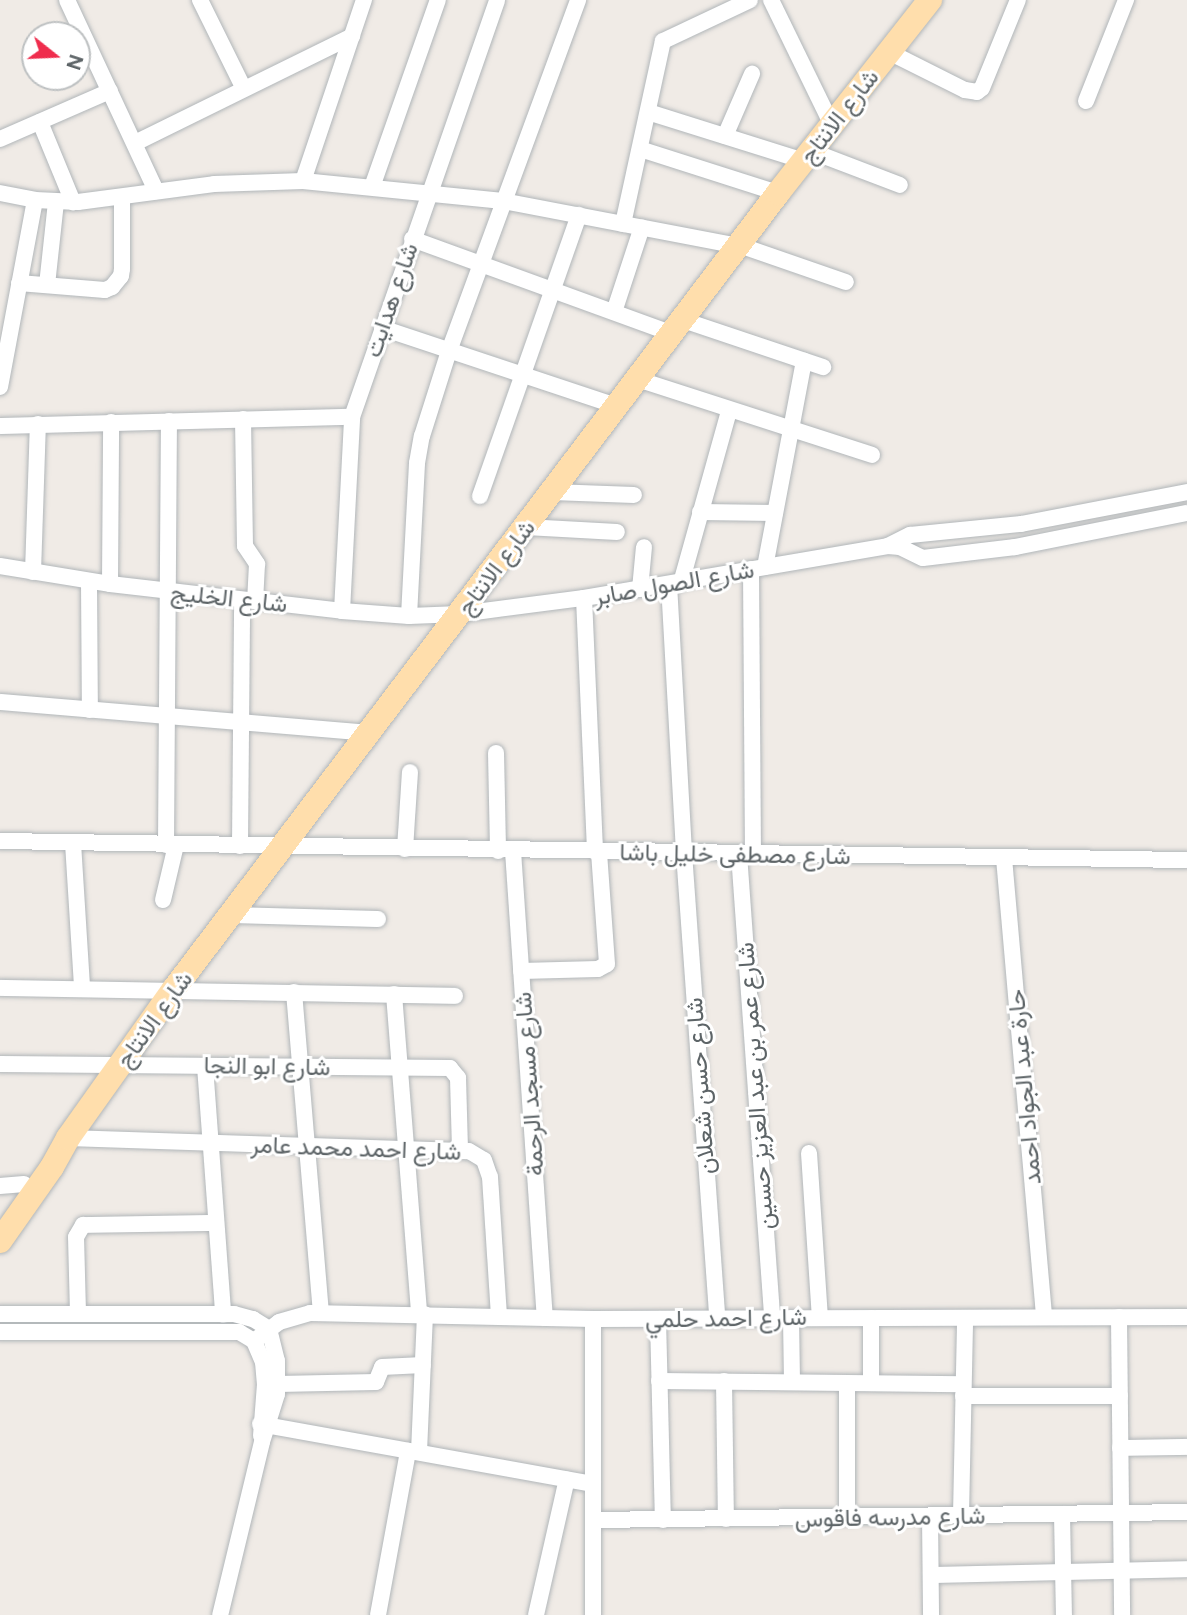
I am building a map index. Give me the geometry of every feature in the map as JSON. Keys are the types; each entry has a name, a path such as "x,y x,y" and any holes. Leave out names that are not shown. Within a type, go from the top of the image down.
{"main road":[{"name":"شارع الانتاج","path":"0,1241 68,1138 174,989 778,193 930,0"},
{"name":"شارع الانتاج","path":"0,1219 12,1185 68,1138"}],"street":[{"path":"67,0 156,191"},
{"path":"200,0 244,89"},
{"path":"303,181 364,0"},
{"path":"372,187 438,0"},
{"name":"شارع هدايت","path":"342,611 352,417 497,0"},
{"path":"409,616 419,450 449,351 578,0"},
{"path":"624,223 663,41 750,0"},
{"path":"771,0 832,125"},
{"path":"890,52 971,93 977,92 984,82 1018,0"},
{"path":"1086,102 1126,0"},
{"path":"135,143 352,36"},
{"path":"725,136 752,74"},
{"path":"0,139 110,92"},
{"path":"648,112 900,185"},
{"path":"40,122 73,202"},
{"path":"640,149 778,193"},
{"path":"0,193 35,200 73,202 224,184 303,181 372,187 503,201 624,223 738,246 846,282"},
{"path":"19,283 105,290 117,283 122,269 121,198"},
{"path":"0,387 7,307 19,283 35,200"},
{"path":"47,285 56,202"},
{"path":"480,496 579,215"},
{"path":"614,312 642,227"},
{"path":"412,239 614,312 822,367"},
{"path":"382,328 617,406"},
{"name":"شارع عمر بن عبد العزيز حسين","path":"772,1319 746,854 758,568 775,513 804,361"},
{"path":"637,379 729,411 872,455"},
{"name":"شارع حسن شعلان","path":"717,1319 684,853 675,583 700,512 729,411"},
{"path":"0,426 352,417"},
{"path":"240,846 241,722 249,601 257,564 245,546 243,419"},
{"path":"163,900 171,845 167,716 169,421"},
{"path":"110,584 111,422"},
{"path":"33,572 38,424"},
{"path":"552,492 634,495"},
{"name":"شارع الصول صابر","path":"888,546 910,535 1021,524 1187,492"},
{"path":"700,512 775,513"},
{"name":"شارع الصول صابر","path":"460,614 584,598 888,546 900,547 923,558 1015,547 1187,513"},
{"path":"526,527 617,532"},
{"path":"640,589 644,547"},
{"name":"شارع الخليج","path":"0,566 89,582 342,611 409,616 460,614"},
{"path":"89,582 90,710"},
{"path":"521,971 598,969 607,964 597,852 584,598"},
{"path":"0,702 368,733"},
{"name":"شارع مسجد الرحمة","path":"496,753 521,971 545,1318"},
{"path":"405,849 410,772"},
{"name":"شارع مصطفى خليل باشا","path":"0,841 1187,860"},
{"path":"73,843 82,988"},
{"name":"حارة عبد الجواد احمد","path":"1004,858 1044,1316"},
{"path":"231,915 377,919"},
{"path":"0,988 455,996"},
{"path":"294,992 321,1313"},
{"path":"378,1615 414,1452 423,1365 422,1314 394,994"},
{"name":"شارع ابو النجا","path":"0,1063 446,1068 455,1072 460,1150"},
{"path":"205,1066 223,1314"},
{"name":"شارع احمد محمد عامر","path":"68,1138 460,1150 477,1154 488,1168 499,1317"},
{"path":"809,1153 820,1317"},
{"path":"78,1313 76,1237 83,1225 216,1223"},
{"name":"شارع احمد حلمي","path":"254,1341 269,1329 299,1315 321,1313 593,1319 1187,1317"},
{"path":"0,1314 223,1314 244,1316 269,1329 277,1361 278,1384 265,1425 220,1615"},
{"path":"791,1318 792,1382"},
{"path":"871,1318 871,1383"},
{"path":"961,1515 964,1318"},
{"path":"1119,1318 1122,1615"},
{"path":"593,1319 593,1615"},
{"path":"658,1319 663,1520"},
{"path":"0,1332 239,1332 254,1341 264,1373 265,1425"},
{"path":"278,1384 376,1382 383,1367 423,1365"},
{"path":"659,1381 871,1383 963,1390 1120,1396"},
{"path":"724,1381 726,1519"},
{"path":"847,1383 848,1517"},
{"path":"265,1425 593,1484"},
{"path":"1120,1448 1187,1447"},
{"path":"536,1615 567,1479"},
{"name":"شارع مدرسه فاقوس","path":"594,1520 1187,1512"},
{"path":"1062,1514 1064,1615"},
{"path":"930,1516 932,1615"},
{"path":"931,1575 1187,1569"}]}
